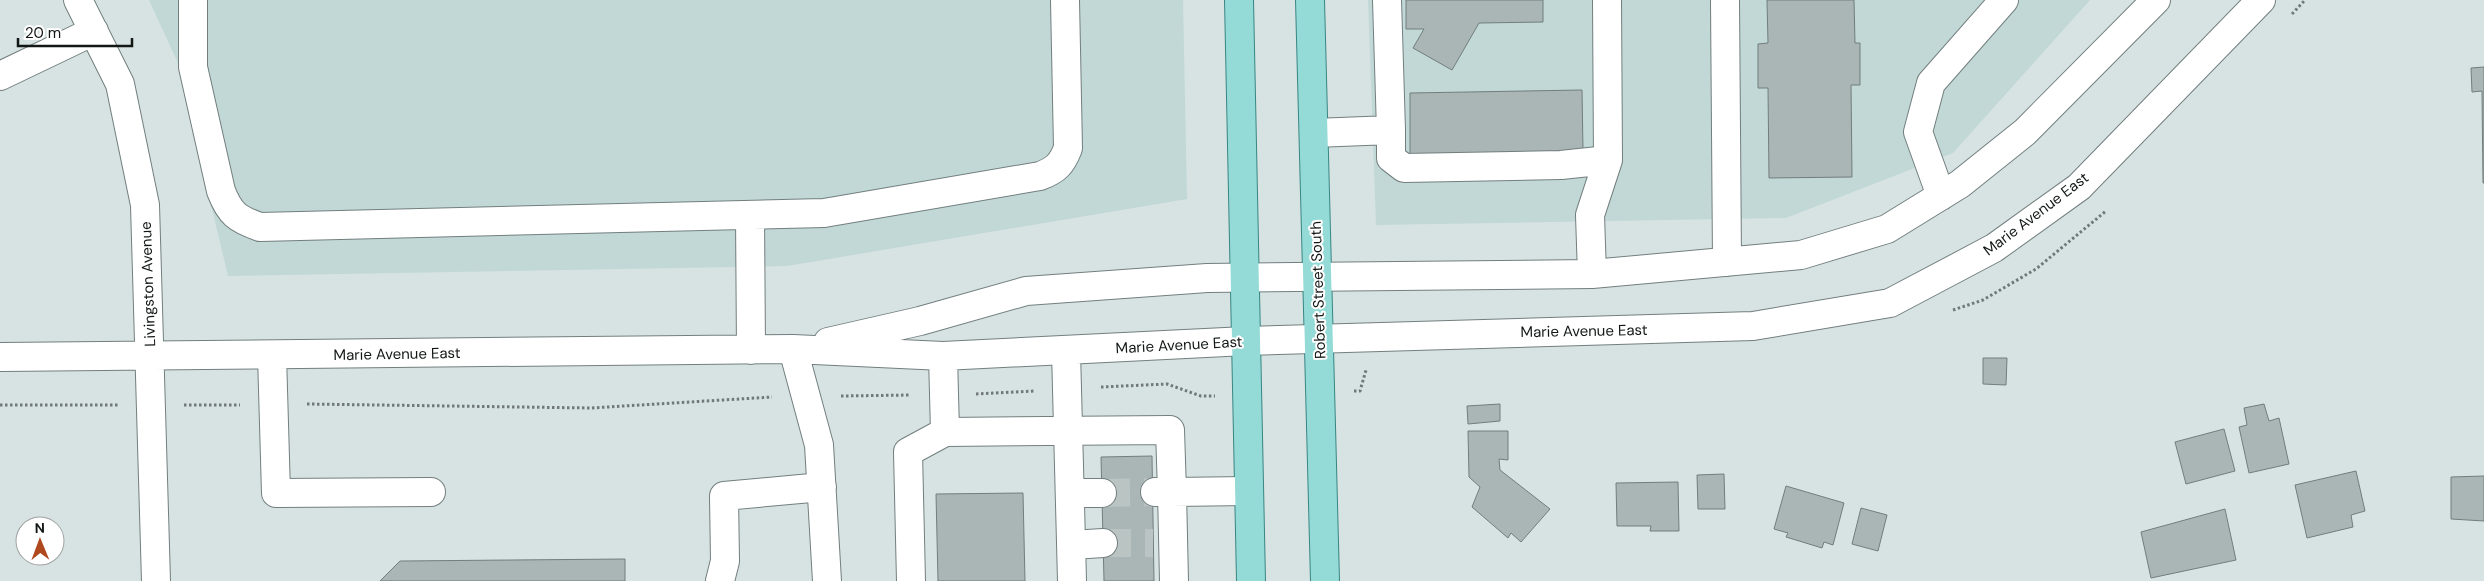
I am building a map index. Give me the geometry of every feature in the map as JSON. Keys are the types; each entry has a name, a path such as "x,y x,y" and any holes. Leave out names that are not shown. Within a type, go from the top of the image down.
{"main road":[{"path":"1239,0 1251,581"},
{"name":"Robert Street South","path":"1310,0 1325,581"}],"street":[{"name":"Livingston Avenue","path":"78,0 120,84 145,205 151,356 156,581"},
{"path":"193,0 193,67 221,191 227,206 241,220 260,226 824,213 1040,176 1054,170 1064,160 1068,148 1065,0"},
{"path":"1387,0 1391,158 1404,168 1561,165 1608,160"},
{"path":"1592,274 1590,215 1608,160 1607,0"},
{"path":"1725,0 1727,262"},
{"path":"1941,196 1918,132 1931,83 2004,0"},
{"name":"Marie Avenue East","path":"794,349 920,321 1026,290 1244,277 1592,274 1801,255 1886,229 1960,184 2025,132 2156,0"},
{"name":"Marie Avenue East","path":"0,357 794,349 944,356 1319,338 1753,326 1890,303 1994,248 2079,187 2261,0"},
{"path":"0,76 94,31"},
{"path":"1314,133 1391,130"},
{"path":"750,215 750,350"},
{"path":"794,349 819,445 827,581"},
{"path":"1066,351 1070,431 1072,581"},
{"path":"272,355 276,493 431,492"},
{"path":"944,356 945,432"},
{"path":"911,581 908,452 945,432 1170,430 1162,492 1163,543 1174,581"},
{"path":"720,581 725,561 724,496 822,487"},
{"path":"1162,492 1249,491"},
{"path":"1071,493 1102,492"},
{"path":"1072,545 1103,544"}],"path":[{"path":"195,405 591,408 745,397 944,395 1167,384 1200,396"},
{"path":"0,406 94,405"}],"shaded area":[{"path":"149,0 1183,0 1187,199 787,266 228,276 177,61"},
{"path":"1368,0 2090,0 1953,153 1786,218 1376,225"}],"building":[{"path":"1406,0 1543,0 1543,22 1479,23 1452,70 1413,48 1424,29 1406,29"},
{"path":"1767,0 1854,0 1855,43 1860,43 1860,85 1851,85 1852,177 1769,178 1768,88 1758,88 1758,44 1768,43"},
{"path":"2484,67 2483,183 2482,91 2472,92 2471,68"},
{"path":"1582,90 1583,151 1410,154 1410,93"},
{"path":"1983,358 2007,358 2006,385 1983,384"},
{"path":"1500,404 1500,421 1468,424 1467,406"},
{"path":"2264,404 2269,421 2279,418 2289,464 2249,473 2239,427 2247,425 2244,408"},
{"path":"2224,429 2235,471 2186,484 2175,442"},
{"path":"1468,431 1508,431 1508,460 1499,459 1500,470 1550,509 1521,542 1511,533 1508,538 1472,507 1480,487 1469,477"},
{"path":"1152,456 1154,581 1104,581 1101,457"},
{"path":"2356,471 2365,511 2351,515 2353,527 2307,538 2295,485"},
{"path":"1724,474 1725,509 1698,509 1697,475"},
{"path":"2484,476 2484,521 2451,519 2451,477"},
{"path":"1678,482 1679,531 1650,531 1651,526 1617,526 1616,483"},
{"path":"1786,486 1844,503 1833,545 1824,542 1822,548 1786,537 1788,533 1774,529"},
{"path":"1023,493 1025,581 938,581 936,494"},
{"path":"1861,508 1887,515 1878,551 1852,544"},
{"path":"2225,509 2236,560 2151,578 2141,532"},
{"path":"625,559 625,581 380,581 400,561"}],"tunnel":[{"path":"1102,493 1153,492"},
{"path":"1103,543 1153,543"}]}
